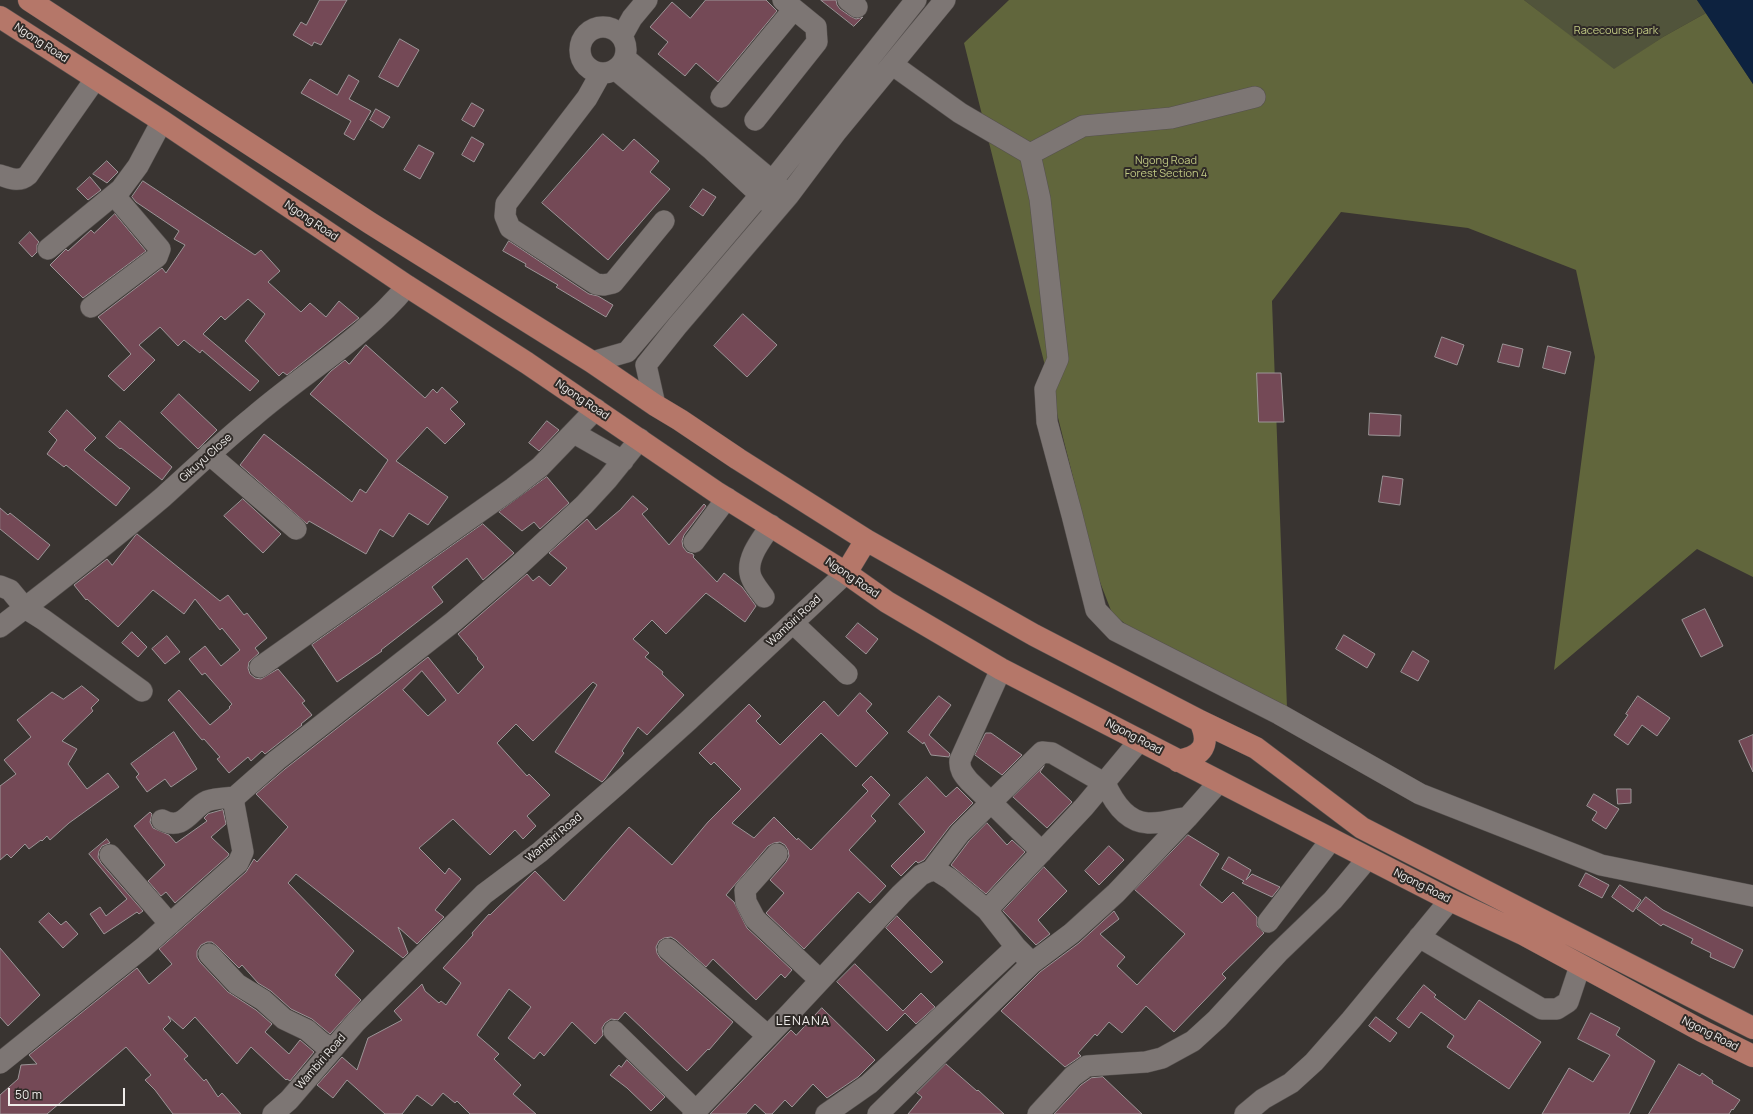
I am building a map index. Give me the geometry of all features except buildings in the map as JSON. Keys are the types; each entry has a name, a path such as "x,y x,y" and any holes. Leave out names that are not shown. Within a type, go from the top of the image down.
{"main road":[{"path":"29,0 370,223 592,362 655,406 680,420 738,460 866,540 1034,635 1200,721 1256,748 1362,828 1753,1028"},
{"name":"Ngong Road","path":"0,16 162,121 407,286 476,330 727,498 846,573 887,602 1001,669 1046,690 1178,761 1331,840 1450,900 1523,934 1702,1031 1753,1056"},
{"path":"846,573 866,540"},
{"path":"1178,761 1190,758 1202,749 1206,742 1206,732 1200,721"}],"street":[{"path":"622,36 632,18 647,0"},
{"path":"592,362 627,352 766,187 916,0"},
{"path":"655,406 646,365 678,325 783,202 837,131 893,65 945,0"},
{"path":"722,98 788,4 816,27 817,42 755,120"},
{"path":"664,221 613,283 604,285 596,284 510,228 505,216 506,204 587,98 614,67 627,51 626,43 617,31 602,27 595,28 588,32 581,45 582,60 587,66 593,71 614,67 783,202"},
{"path":"893,65 960,113 1030,154 1040,199 1058,359 1045,389 1047,422 1096,610 1116,631 1279,714 1420,794 1601,865 1753,896"},
{"path":"0,175 16,180 24,179 28,175 96,78"},
{"path":"1030,154 1083,126 1171,118 1255,97"},
{"path":"48,249 114,196 130,178 162,121"},
{"path":"91,307 157,258 160,249 114,196"},
{"name":"Gikuyu Close","path":"0,627 162,497 254,415 344,346 391,306 407,286"},
{"path":"260,667 513,488 540,467 596,410"},
{"path":"574,433 623,461"},
{"path":"162,820 169,824 178,823 186,819 208,801 235,797 277,760 453,622 511,572 584,505 623,461 640,439"},
{"path":"210,454 296,529"},
{"path":"694,542 727,498"},
{"path":"764,597 750,572 752,557 771,525"},
{"name":"Wambiri Road","path":"273,1114 289,1100 356,1022 484,894 540,852 618,784 689,720 846,573"},
{"path":"0,586 10,590 25,608 50,624 142,691"},
{"path":"793,623 847,674"},
{"path":"1001,669 960,760 960,765 962,772 969,781 1042,852"},
{"path":"987,910 1105,783 1140,740"},
{"path":"931,871 960,833 1042,752 1052,753 1105,783 1115,803 1135,820 1149,823 1188,817"},
{"path":"878,1114 1032,963 1076,929 1116,893 1219,782"},
{"path":"0,1063 144,947 238,863 243,852 234,804 235,797"},
{"path":"1268,922 1331,840"},
{"path":"777,854 745,890 746,902 755,919 820,980"},
{"path":"110,855 170,924"},
{"path":"1038,1114 1073,1076 1088,1066 1146,1062 1162,1058 1193,1041 1217,1019 1278,953 1333,900 1368,858"},
{"path":"614,1031 694,1112 768,1036 900,894 921,875 934,869 950,879 987,910 1016,947 1032,963"},
{"path":"1245,1114 1263,1099 1291,1083 1314,1062 1351,1020 1450,900"},
{"path":"1420,937 1542,1009 1557,1009 1568,1002 1580,966"},
{"path":"826,1114 869,1084 1016,947"},
{"path":"668,949 768,1036"},
{"path":"209,954 237,984 263,1000 284,1019 307,1030 322,1043 333,1048"},
{"path":"902,1091 905,1050"}],"green space":[{"name":"Ngong Road Forest Section 4","path":"1009,0 1524,0 1614,69 1663,37 1706,13 1753,84 1753,577 1697,549 1554,670 1595,357 1576,270 1468,228 1341,212 1272,301 1287,708 1147,642 1112,613 1098,577 964,43"},
{"name":"Racecourse park","path":"1524,0 1697,0 1706,13 1663,37 1614,70"}],"water":[{"path":"1697,0 1753,0 1753,84"}],"district":[{"name":"LENANA","path":"803,1021"}]}
